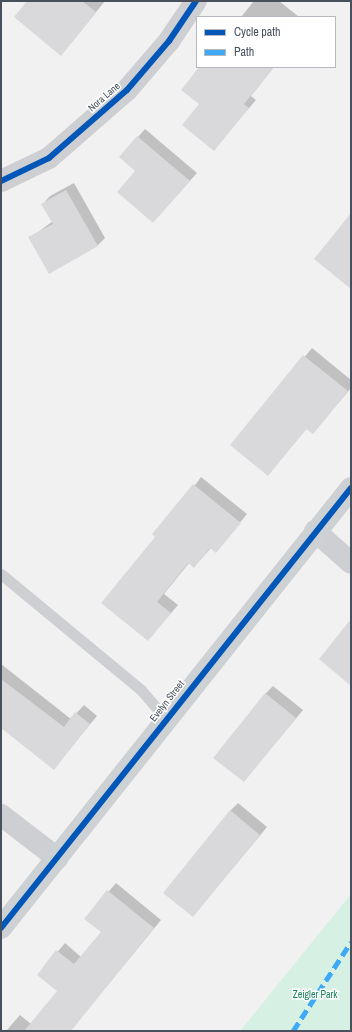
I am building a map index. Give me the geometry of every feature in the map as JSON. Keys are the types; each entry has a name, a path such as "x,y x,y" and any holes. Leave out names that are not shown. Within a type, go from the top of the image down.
{"street":[{"name":"Nora Lane","path":"1,181 49,158 127,90 169,41 196,1"},
{"name":"Evelyn Street","path":"1,928 315,531 351,488"},
{"path":"315,531 351,563"},
{"path":"1,815 57,858"}],"lane":[{"path":"1,574 141,690 166,719"}],"green space":[{"name":"Zeigler Park","path":"351,894 351,1031 240,1031"}],"building":[{"path":"27,1 82,1 96,12 61,56 14,17"},
{"path":"198,68 273,68 244,104 249,108 214,151 182,125 199,104 181,90"},
{"path":"137,136 190,181 153,223 117,192 135,171 119,157"},
{"path":"66,190 98,246 49,274 28,237 53,224 41,204"},
{"path":"351,213 351,289 314,259"},
{"path":"303,355 348,391 313,434 306,429 268,476 230,445"},
{"path":"193,484 241,523 216,553 210,548 194,568 188,563 157,602 171,613 148,641 101,603 155,537 152,534"},
{"path":"351,619 351,686 319,659"},
{"path":"1,679 64,727 75,712 90,724 54,770 1,728"},
{"path":"265,693 296,718 244,782 213,758"},
{"path":"230,810 260,835 193,917 163,893"},
{"path":"107,890 154,928 71,1031 24,1031 57,991 37,975 56,950 74,964 101,932 84,919"}],"marked path":[{"path":"293,1031 351,942"}],"cycle path":[{"path":"1,181 49,158 127,90 169,41 196,1"},
{"path":"1,928 351,488"}]}
